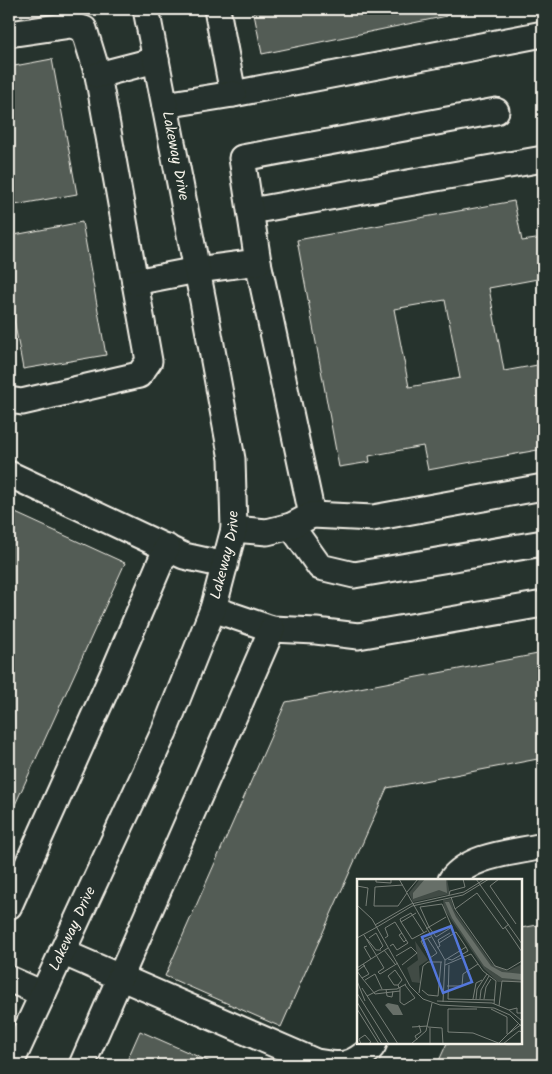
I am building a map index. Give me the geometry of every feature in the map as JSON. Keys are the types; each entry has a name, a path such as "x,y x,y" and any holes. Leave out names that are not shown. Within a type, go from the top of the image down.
{"street":[{"name":"Lakeway Drive","path":"10,1065 164,732 213,609 234,528 232,458 146,9"},
{"path":"217,9 233,94"},
{"path":"9,34 71,25 84,29 98,75 149,361 140,375 22,402 9,400"},
{"path":"165,105 233,94 543,34"},
{"path":"98,75 156,60"},
{"path":"496,111 242,158 302,521 320,567 354,575 543,543"},
{"path":"251,211 543,159"},
{"path":"135,282 197,270 258,262"},
{"path":"9,474 184,556 225,565"},
{"path":"234,528 267,532 302,521 373,518 543,487"},
{"path":"9,906 112,676 167,547"},
{"path":"213,609 272,629 316,631 358,636 543,604"},
{"path":"82,1065 272,629"},
{"path":"451,879 479,860 543,846"},
{"path":"62,952 316,1062 335,1065 352,1063 372,1048 374,1044"},
{"path":"9,979 43,994"}],"building":[{"path":"253,9 447,9 447,16 262,54"},
{"path":"52,59 77,194 9,206 9,67"},
{"path":"514,201 522,241 543,238 543,278 489,288 504,371 543,364 543,449 428,470 423,446 369,456 370,462 339,467 297,240","holes":["445,300 460,378 409,387 394,309"]},
{"path":"82,222 106,355 23,369 9,292 9,236"},
{"path":"9,510 125,563 9,818"},
{"path":"543,653 543,758 387,788 281,1027 165,976 286,702"},
{"path":"543,924 543,1065 437,1065 447,1044 522,1044 522,928"},
{"path":"140,1031 217,1065 125,1065"}]}
